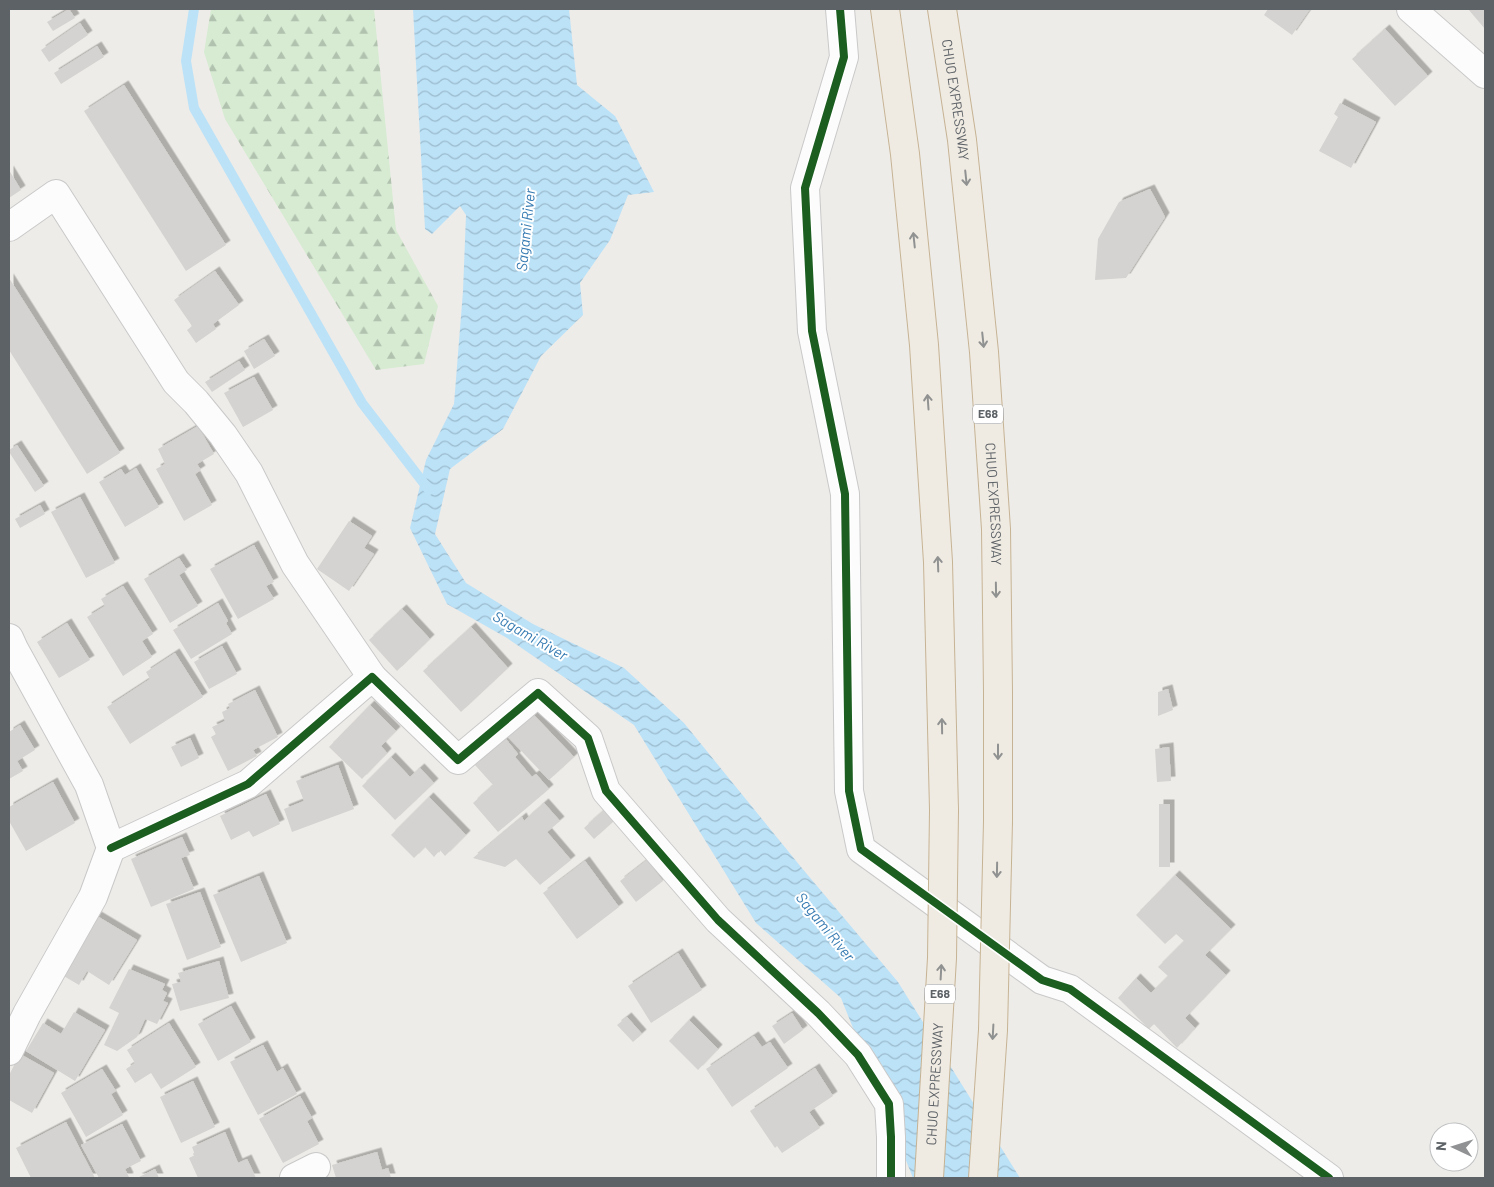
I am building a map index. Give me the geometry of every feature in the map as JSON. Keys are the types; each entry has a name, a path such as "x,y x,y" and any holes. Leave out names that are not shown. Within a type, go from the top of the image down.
{"highway":[{"name":"CHUO EXPRESSWAY","path":"885,9 905,154 924,345 938,562 944,810 942,958 929,1178"},
{"name":"CHUO EXPRESSWAY","path":"942,9 962,140 984,352 996,529 998,821 993,1030 983,1178"}],"street":[{"path":"840,9 844,57 805,188 812,331 845,494 849,792 861,849 1042,980 1070,989 1329,1178"},
{"path":"1411,9 1485,74"},
{"path":"9,227 56,194 176,382 196,402 223,435 249,473 295,564 372,677 458,760 538,693 588,738 606,791 718,920 818,1013 858,1055 889,1104 890,1178"},
{"path":"9,638 18,658 89,784 111,848 93,897 27,1014 9,1051"},
{"path":"111,848 248,784 372,677"}],"green space":[{"path":"211,9 374,9 396,230 438,306 424,364 376,370 225,119 204,52"}],"water":[{"name":"Sagami River","path":"413,9 569,9 577,85 615,116 654,192 628,195 610,240 580,283 583,315 541,356 503,429 450,469 435,534 466,583 533,624 624,668 684,723 801,867 898,982 1020,1178 913,1178 841,998 756,923 634,725 507,638 447,604 410,528 426,460 454,404 463,291 466,215 460,206 432,234 425,229"}],"building":[{"path":"69,9 75,18 53,31 47,22"},
{"path":"1268,9 1310,9 1292,35 1264,15"},
{"path":"1468,9 1485,9 1485,29"},
{"path":"80,23 88,35 49,62 41,50"},
{"path":"1385,29 1428,76 1395,106 1352,59"},
{"path":"97,46 104,57 61,84 54,73"},
{"path":"124,85 226,245 186,271 84,111"},
{"path":"1340,103 1376,122 1351,168 1319,151 1338,117 1334,114"},
{"path":"9,170 21,190 9,198"},
{"path":"1150,189 1165,217 1126,278 1095,280 1098,239 1119,202"},
{"path":"215,271 239,305 213,324 216,329 196,343 187,330 192,326 174,300"},
{"path":"9,278 120,453 87,474 9,350"},
{"path":"264,339 275,356 254,369 244,351"},
{"path":"239,361 245,370 212,392 205,382"},
{"path":"254,377 273,410 243,427 224,393"},
{"path":"198,426 214,454 197,464 201,470 195,474 212,505 184,521 156,469 165,464 158,449"},
{"path":"17,445 44,486 35,492 9,452 9,450"},
{"path":"136,468 159,507 125,527 99,482 121,469 125,475"},
{"path":"80,497 115,563 86,578 51,512"},
{"path":"40,505 45,514 20,528 15,519"},
{"path":"349,521 372,536 364,548 374,554 349,591 317,569"},
{"path":"254,545 274,582 266,586 274,599 238,619 210,569"},
{"path":"179,558 187,570 179,575 198,606 170,623 144,579"},
{"path":"123,586 153,634 142,641 152,657 123,676 87,617 105,606 101,599"},
{"path":"218,603 228,621 226,623 232,634 191,659 173,630"},
{"path":"402,609 430,639 397,671 369,640"},
{"path":"67,623 90,660 59,678 37,642"},
{"path":"471,627 508,668 461,712 423,671"},
{"path":"222,646 237,674 209,689 194,662"},
{"path":"175,653 203,697 130,744 107,707 150,679 146,672"},
{"path":"1168,689 1173,710 1158,716 1158,692"},
{"path":"255,690 278,737 253,750 257,756 228,771 211,737 216,734 212,727 225,721 222,712 230,708 228,704"},
{"path":"370,705 396,731 381,746 387,753 362,779 329,747"},
{"path":"531,712 574,757 549,780 506,735"},
{"path":"20,725 35,750 17,761 23,771 9,779 9,732"},
{"path":"190,738 199,758 181,767 171,747"},
{"path":"506,739 518,754 515,757 532,777 536,774 549,789 498,832 473,803 493,785 475,765"},
{"path":"1169,747 1171,781 1157,782 1155,749"},
{"path":"391,757 410,777 420,768 434,783 395,820 362,786"},
{"path":"338,765 354,809 292,832 284,809 304,801 296,781"},
{"path":"53,782 75,823 26,851 9,821 9,807"},
{"path":"266,794 280,824 253,837 249,831 231,840 220,816"},
{"path":"429,797 466,835 445,856 440,850 434,857 425,847 414,858 391,835"},
{"path":"544,803 560,821 547,832 571,860 540,885 516,859 505,867 473,858 522,817 524,821"},
{"path":"1159,804 1170,804 1170,867 1159,867"},
{"path":"605,809 615,820 594,839 584,828"},
{"path":"182,837 190,855 181,858 194,889 151,907 131,859"},
{"path":"647,860 663,881 636,902 620,881"},
{"path":"585,861 619,907 577,939 543,893"},
{"path":"1175,875 1231,929 1205,955 1226,975 1185,1018 1195,1028 1177,1048 1154,1024 1149,1029 1118,998 1136,978 1151,993 1168,976 1158,967 1184,941 1176,934 1165,944 1136,915"},
{"path":"259,876 287,943 241,962 213,895"},
{"path":"200,892 221,947 187,960 166,904"},
{"path":"97,916 137,940 109,985 87,971 79,985 62,975"},
{"path":"678,953 702,990 651,1023 628,986"},
{"path":"219,961 229,998 180,1011 172,984 181,982 178,973"},
{"path":"129,969 165,984 162,990 167,993 163,1001 168,1003 157,1024 145,1019 137,1037 117,1051 104,1045 119,1013 109,1008"},
{"path":"231,1006 251,1042 218,1061 198,1024"},
{"path":"74,1012 105,1030 75,1081 26,1051 43,1023 61,1034"},
{"path":"792,1013 803,1030 784,1044 772,1026"},
{"path":"627,1017 642,1034 633,1042 617,1025"},
{"path":"689,1020 718,1049 698,1070 669,1041"},
{"path":"169,1023 196,1067 161,1089 151,1073 135,1083 126,1069 135,1063 127,1050"},
{"path":"754,1036 762,1047 770,1042 788,1068 732,1107 706,1069"},
{"path":"263,1045 277,1072 283,1068 297,1094 258,1115 230,1062"},
{"path":"20,1054 54,1073 32,1113 9,1100 9,1075"},
{"path":"815,1068 833,1096 809,1112 820,1128 782,1153 777,1146 775,1148 750,1111"},
{"path":"102,1069 116,1091 111,1094 123,1115 86,1137 61,1093"},
{"path":"193,1081 215,1127 181,1143 160,1097"},
{"path":"300,1096 312,1118 307,1121 319,1144 283,1163 259,1119"},
{"path":"66,1122 95,1178 31,1178 16,1148"},
{"path":"122,1124 141,1161 125,1169 128,1178 99,1178 81,1145"},
{"path":"225,1132 238,1163 247,1159 256,1178 198,1178 189,1158 195,1155 192,1147"},
{"path":"377,1152 382,1170 388,1168 391,1178 336,1178 332,1165"},
{"path":"155,1169 159,1178 137,1178"}],"waterway":[{"path":"194,9 186,61 194,108 362,403 429,490"}],"cycle path":[{"path":"840,9 844,57 805,188 812,331 845,494 849,791 861,849 1042,980 1070,989 1329,1178"},
{"path":"111,848 248,784 372,677 458,760 538,693 588,738 606,791 718,920 818,1013 858,1055 889,1104 891,1178"}]}
